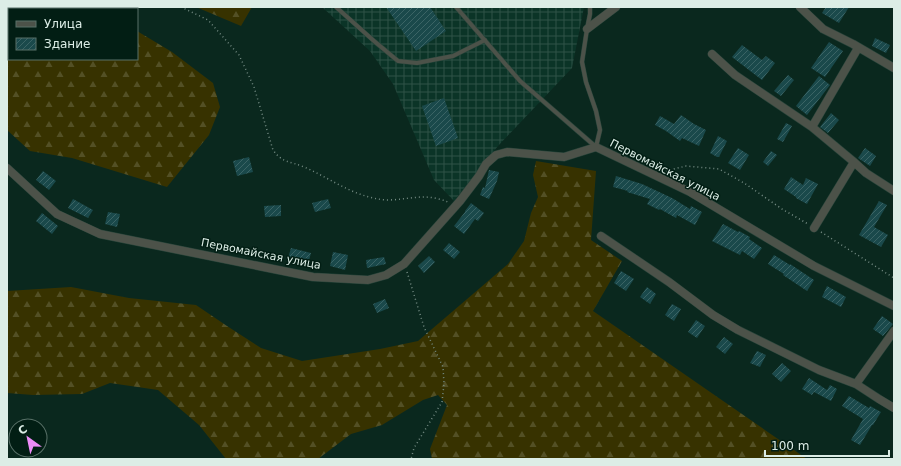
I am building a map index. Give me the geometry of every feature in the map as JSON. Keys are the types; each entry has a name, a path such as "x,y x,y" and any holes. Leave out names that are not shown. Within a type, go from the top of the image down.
{"street":[{"path":"586,29 616,7"},
{"path":"800,7 823,29 894,68"},
{"path":"812,127 858,48"},
{"path":"712,54 735,74 812,127 866,173 894,191"},
{"name":"Первомайская улица","path":"7,168 57,214 100,234 313,277 368,280 386,275 404,264 456,205 479,176 486,164 496,155 507,152 564,157 596,146 690,192 814,266 894,306"},
{"path":"814,228 854,162"},
{"path":"601,236 714,315 738,330 819,370 856,384 894,408"},
{"path":"856,384 894,331"}],"lane":[{"path":"336,7 398,61 417,64 453,56 485,40"},
{"path":"456,7 520,80 596,146 600,130 596,111 586,82 582,62 590,7"}],"path":[{"path":"182,7 208,20 239,55 254,88 273,150 278,157 304,167 346,189 369,197 387,200 425,196 442,199 456,205"},
{"path":"654,175 686,166 719,169 744,183 782,209 894,278"},
{"path":"404,264 424,327 443,367 444,384 442,402 414,448 411,459"}],"shaded area":[{"path":"322,7 584,7 572,68 498,146 454,201 434,180 393,84 370,51"}],"green space":[{"path":"7,7 126,7 8,8 8,60 138,60 138,32 172,52 213,83 220,107 209,135 167,187 72,158 30,151 7,130"},
{"path":"196,7 252,7 241,26"},
{"path":"536,161 596,171 591,240 622,261 593,311 807,459 432,459 430,449 447,405 438,395 423,400 382,425 351,434 318,459 226,459 199,425 158,390 110,383 82,394 33,395 7,393 7,291 71,287 129,298 196,305 261,348 302,361 380,349 418,341 508,264 524,241 531,213 538,197 533,175"}],"building":[{"path":"386,7 430,7 446,31 416,51"},
{"path":"826,7 849,7 839,23 822,13"},
{"path":"875,38 890,45 886,53 872,46"},
{"path":"829,42 843,51 825,77 811,68"},
{"path":"742,45 762,60 766,56 775,63 762,80 732,57"},
{"path":"788,75 794,80 781,96 774,91"},
{"path":"819,76 830,85 807,115 796,106"},
{"path":"444,98 458,138 436,146 422,106"},
{"path":"831,113 839,120 828,133 820,127"},
{"path":"681,115 706,130 699,146 682,138 680,141 655,125 660,116 674,124"},
{"path":"786,123 792,126 783,142 777,139"},
{"path":"718,136 727,141 719,157 717,157 710,153"},
{"path":"738,148 749,155 740,170 728,163"},
{"path":"865,148 876,156 870,166 858,158"},
{"path":"771,151 777,155 768,166 763,162"},
{"path":"249,157 253,172 237,176 233,161"},
{"path":"489,170 499,172 497,181 489,199 480,195 483,187 485,188"},
{"path":"43,171 56,181 49,190 36,180"},
{"path":"616,176 642,184 672,198 690,209 691,206 702,212 695,225 677,215 676,218 647,204 650,199 613,187"},
{"path":"791,177 803,185 806,178 818,184 807,204 784,189"},
{"path":"73,199 93,210 88,218 68,208"},
{"path":"328,199 331,208 315,212 312,203"},
{"path":"879,201 887,205 874,227 888,235 881,247 859,235"},
{"path":"471,203 484,213 478,221 475,219 464,234 454,226"},
{"path":"281,205 281,216 265,217 264,206"},
{"path":"108,212 120,214 117,227 105,224"},
{"path":"42,213 58,226 52,234 36,221"},
{"path":"723,224 750,237 749,239 762,248 754,259 742,251 740,255 712,241"},
{"path":"449,243 460,252 454,259 443,250"},
{"path":"291,248 311,253 308,264 288,258"},
{"path":"333,252 348,255 345,270 330,266"},
{"path":"774,255 814,280 807,291 768,264"},
{"path":"429,256 435,262 424,273 418,266"},
{"path":"384,257 386,264 367,268 366,260"},
{"path":"621,271 634,279 626,291 614,283"},
{"path":"827,286 846,297 841,307 822,297"},
{"path":"647,287 656,294 650,304 640,297"},
{"path":"385,299 389,308 377,313 373,304"},
{"path":"672,304 681,309 674,321 665,315"},
{"path":"882,316 893,324 883,336 873,329"},
{"path":"696,320 705,326 697,338 688,332"},
{"path":"724,337 733,344 725,354 716,347"},
{"path":"757,351 766,355 760,367 750,363"},
{"path":"782,363 791,371 781,382 772,374"},
{"path":"809,378 827,390 830,385 837,389 831,401 814,392 812,395 802,389"},
{"path":"849,396 869,408 870,406 881,412 860,445 851,440 863,419 842,406"}]}
